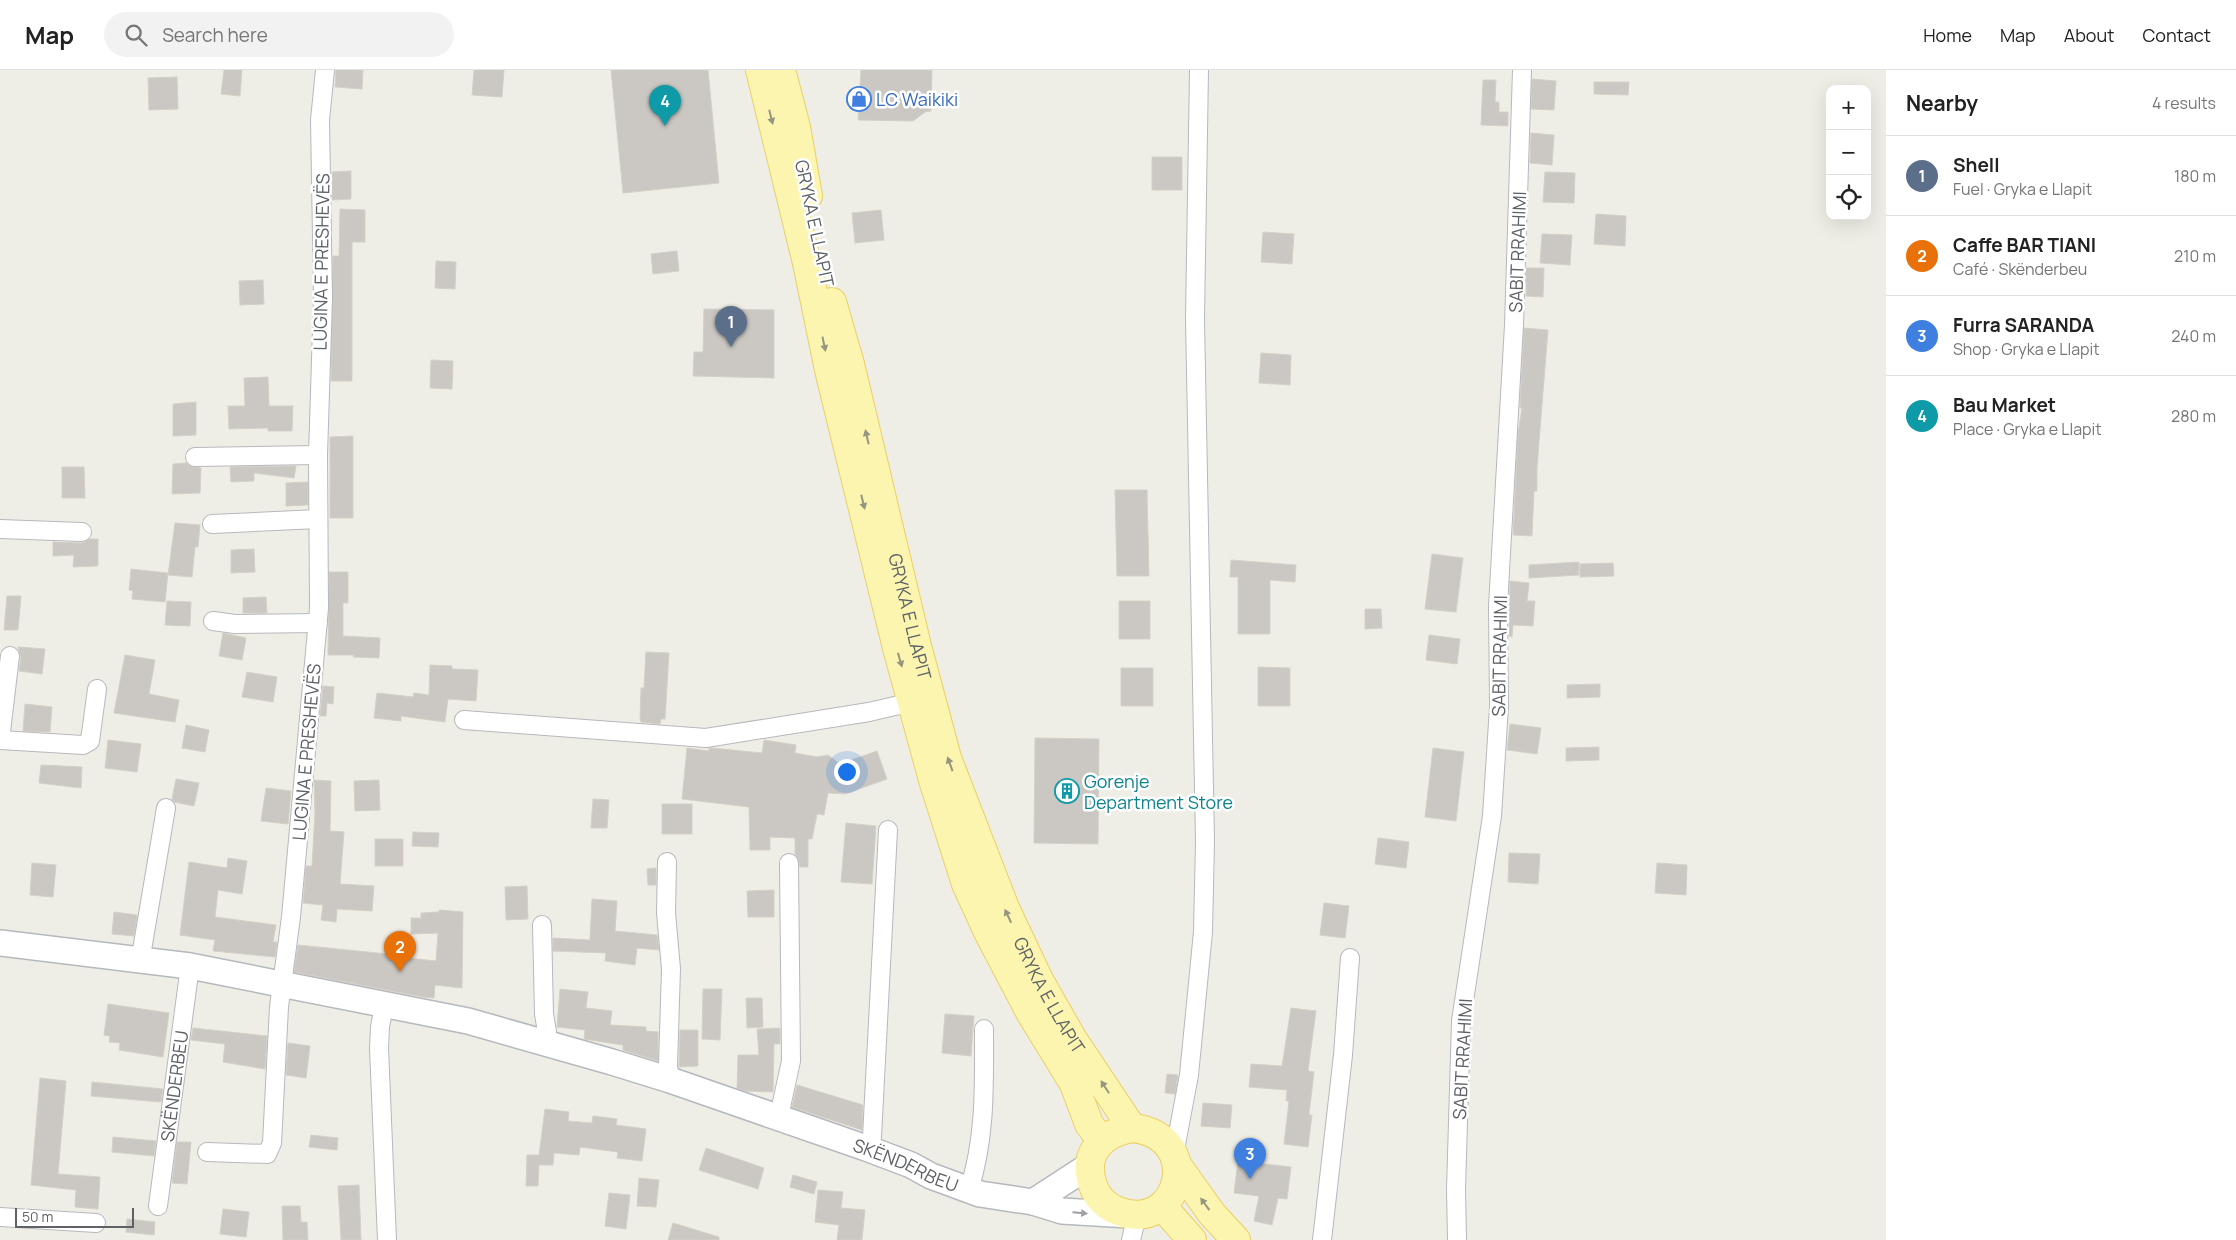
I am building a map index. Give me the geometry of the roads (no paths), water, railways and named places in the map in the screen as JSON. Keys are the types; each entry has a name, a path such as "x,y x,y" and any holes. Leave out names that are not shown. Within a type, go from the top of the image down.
{"main road":[{"name":"GRYKA E LLAPIT","path":"760,70 807,263 829,370 897,648 932,780 966,884 989,934 1031,1014 1074,1084 1089,1124 1101,1140"},
{"name":"GRYKA E LLAPIT","path":"781,70 796,127 815,236 850,364 917,646 947,758 1005,908 1039,980 1072,1038 1132,1128"},
{"name":"SKËNDERBEU","path":"0,943 190,966 384,1006 468,1021 670,1080 736,1105 781,1118 866,1148 968,1190 1006,1199 1033,1202 1062,1211 1144,1220"},
{"path":"1192,1240 1112,1209 1102,1201 1095,1190 1091,1178 1090,1165 1101,1140 1120,1130 1132,1128 1142,1129 1157,1135 1169,1144 1176,1160 1212,1214 1236,1240"},
{"path":"1144,1220 1171,1196 1176,1186 1176,1160"},
{"path":"1033,1202 1090,1165"}],"street":[{"name":"LUGINA E PRESHEVËS","path":"207,1152 267,1154 272,1143 282,984 291,916 318,623 318,455 322,297 320,120 325,70"},
{"path":"1176,1160 1189,1075 1198,989 1203,932 1205,841 1195,319 1199,70"},
{"name":"SABIT RRAHIMI","path":"1457,1240 1456,1189 1460,1021 1492,816 1499,707 1498,606 1514,325 1522,70"},
{"path":"195,457 318,455"},
{"path":"212,524 318,520"},
{"path":"0,530 82,532"},
{"path":"213,621 234,624 318,623"},
{"path":"10,656 0,740 83,745 90,740 96,689"},
{"name":"GRYKA E LLAPIT","path":"464,720 706,738 860,714 912,702"},
{"path":"136,959 142,950 166,808"},
{"path":"866,1148 872,1137 888,830"},
{"path":"667,862 666,913 671,970 668,1066 670,1080"},
{"path":"781,1118 781,1107 791,1051 789,863"},
{"path":"542,924 544,1014 547,1032 544,1042"},
{"path":"1322,1240 1343,1055 1350,958"},
{"name":"SKËNDERBEU","path":"158,1206 190,966"},
{"path":"384,1006 379,1048 387,1240"},
{"path":"968,1190 978,1160 984,1107 984,1029"},
{"path":"0,1217 96,1222"}],"place":[{"name":"LC Waikiki","path":"859,99"},
{"name":"Bau Market","path":"665,126"},
{"name":"Shell","path":"731,347"},
{"name":"Gorenje Department Store","path":"1067,791"},
{"name":"Caffe BAR TIANI","path":"400,972"},
{"name":"Furra SARANDA","path":"1250,1179"}]}
